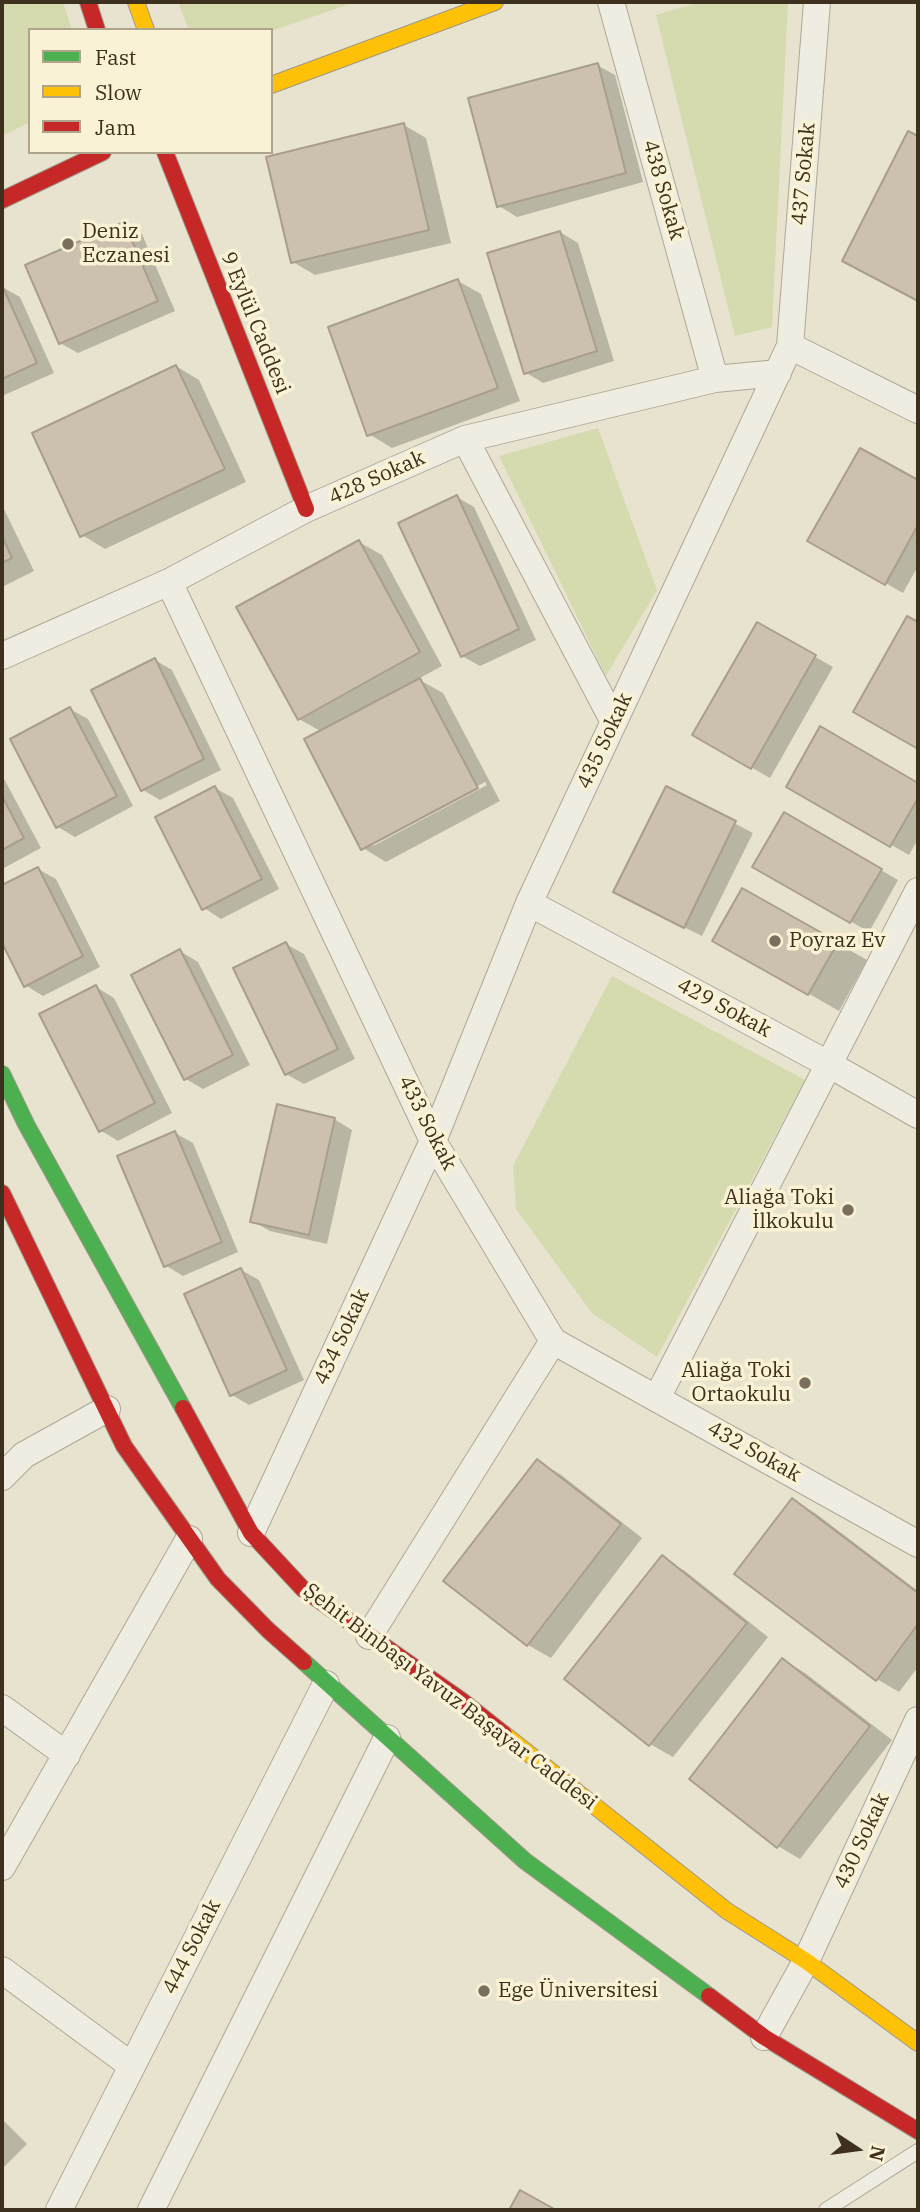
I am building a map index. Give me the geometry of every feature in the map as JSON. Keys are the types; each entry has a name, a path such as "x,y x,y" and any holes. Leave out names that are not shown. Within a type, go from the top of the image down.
{"street":[{"path":"88,2 96,28"},
{"path":"136,2 145,28"},
{"path":"273,84 495,2"},
{"name":"438 Sokak","path":"611,2 715,379"},
{"name":"437 Sokak","path":"790,346 817,2"},
{"path":"2,200 99,154"},
{"name":"9 Eylül Caddesi","path":"166,154 306,509"},
{"path":"790,346 918,410"},
{"name":"435 Sokak","path":"433,1141 529,903 790,346"},
{"name":"428 Sokak","path":"2,656 169,582 306,509 466,439 715,379 778,373"},
{"path":"466,439 614,722"},
{"name":"433 Sokak","path":"169,582 433,1141 553,1341"},
{"path":"657,1398 918,891"},
{"name":"429 Sokak","path":"529,903 918,1115"},
{"name":"Şehit Binbaşı Yavuz Başayar Caddesi","path":"2,1074 26,1124 251,1533 303,1589 461,1700 727,1911 806,1961 918,2043"},
{"name":"434 Sokak","path":"251,1533 433,1141"},
{"path":"2,1193 124,1446 218,1579 326,1684 525,1861 764,2038 918,2132"},
{"path":"369,1636 553,1341"},
{"name":"432 Sokak","path":"553,1341 918,1544"},
{"path":"2,1477 24,1455 107,1409"},
{"path":"2,1867 188,1539"},
{"name":"444 Sokak","path":"59,2210 326,1684"},
{"path":"2,1708 67,1755"},
{"name":"430 Sokak","path":"806,1961 917,1725"},
{"path":"151,2210 387,1738"},
{"path":"764,2038 806,1961"},
{"path":"2,1970 132,2066"}],"lane":[{"path":"826,2210 918,2151"}],"green space":[{"path":"2,2 63,2 71,28 28,28 28,123 2,136"},
{"path":"178,2 356,2 273,30 273,28 188,28"},
{"path":"700,2 788,2 772,327 735,336 656,15"},
{"path":"598,428 657,590 606,676 499,456"},
{"path":"612,976 805,1080 657,1357 592,1313 516,1209 513,1166"}],"building":[{"path":"598,63 626,173 497,207 468,98"},
{"path":"404,123 429,230 291,263 266,157"},
{"path":"908,131 918,136 918,301 842,261"},
{"path":"124,222 158,301 59,344 25,265"},
{"path":"560,231 597,351 524,374 487,253"},
{"path":"458,279 498,388 367,436 328,327"},
{"path":"2,285 37,363 2,379"},
{"path":"176,365 225,469 80,537 32,433"},
{"path":"860,448 918,480 918,525 885,585 807,541"},
{"path":"457,495 519,629 461,657 398,523"},
{"path":"2,536 12,558 2,563"},
{"path":"359,540 420,652 298,720 236,607"},
{"path":"907,616 918,622 918,749 853,712"},
{"path":"757,622 816,655 751,769 692,735"},
{"path":"155,658 204,759 141,791 91,690"},
{"path":"420,678 478,788 361,850 304,739"},
{"path":"70,707 117,796 56,828 10,739"},
{"path":"820,726 918,783 918,798 890,847 786,787"},
{"path":"215,786 262,879 202,910 155,817"},
{"path":"666,786 736,821 684,928 613,892"},
{"path":"2,796 24,838 2,850"},
{"path":"784,812 882,869 850,923 752,867"},
{"path":"38,867 83,956 24,987 2,943 2,885"},
{"name":"Poyraz Ev","path":"742,888 838,942 808,995 712,941"},
{"path":"286,942 338,1049 285,1075 233,968"},
{"path":"180,949 233,1055 184,1080 131,975"},
{"path":"96,985 155,1103 99,1132 39,1014"},
{"path":"277,1104 335,1118 309,1235 250,1222"},
{"path":"175,1131 222,1242 164,1267 117,1156"},
{"path":"241,1268 287,1370 230,1396 184,1294"},
{"path":"537,1459 621,1524 527,1646 443,1581"},
{"path":"792,1498 918,1593 918,1624 876,1681 734,1574"},
{"path":"662,1555 747,1623 649,1746 564,1679"},
{"path":"782,1658 870,1726 777,1848 689,1779"},
{"path":"520,2190 556,2210 509,2210"}],"traffic: fast":[{"path":"2,1074 26,1124 183,1408"},
{"path":"304,1662 525,1861 709,1996"}],"traffic: slow":[{"path":"136,2 145,28"},
{"path":"273,84 495,2"},
{"path":"504,1734 727,1911 806,1961 918,2043"}],"traffic: jam":[{"path":"88,2 96,28"},
{"path":"2,200 99,154"},
{"path":"166,154 306,509"},
{"path":"2,1193 124,1446 218,1579 304,1662"},
{"path":"183,1408 251,1533 303,1589 461,1700 504,1734"},
{"path":"709,1996 764,2037 918,2131"}],"place":[{"name":"Deniz Eczanesi","path":"68,244"},
{"name":"Poyraz Ev","path":"775,941"},
{"name":"Aliağa Toki İlkokulu","path":"848,1210"},
{"name":"Aliağa Toki Ortaokulu","path":"805,1383"},
{"name":"Ege Üniversitesi","path":"484,1991"}]}
